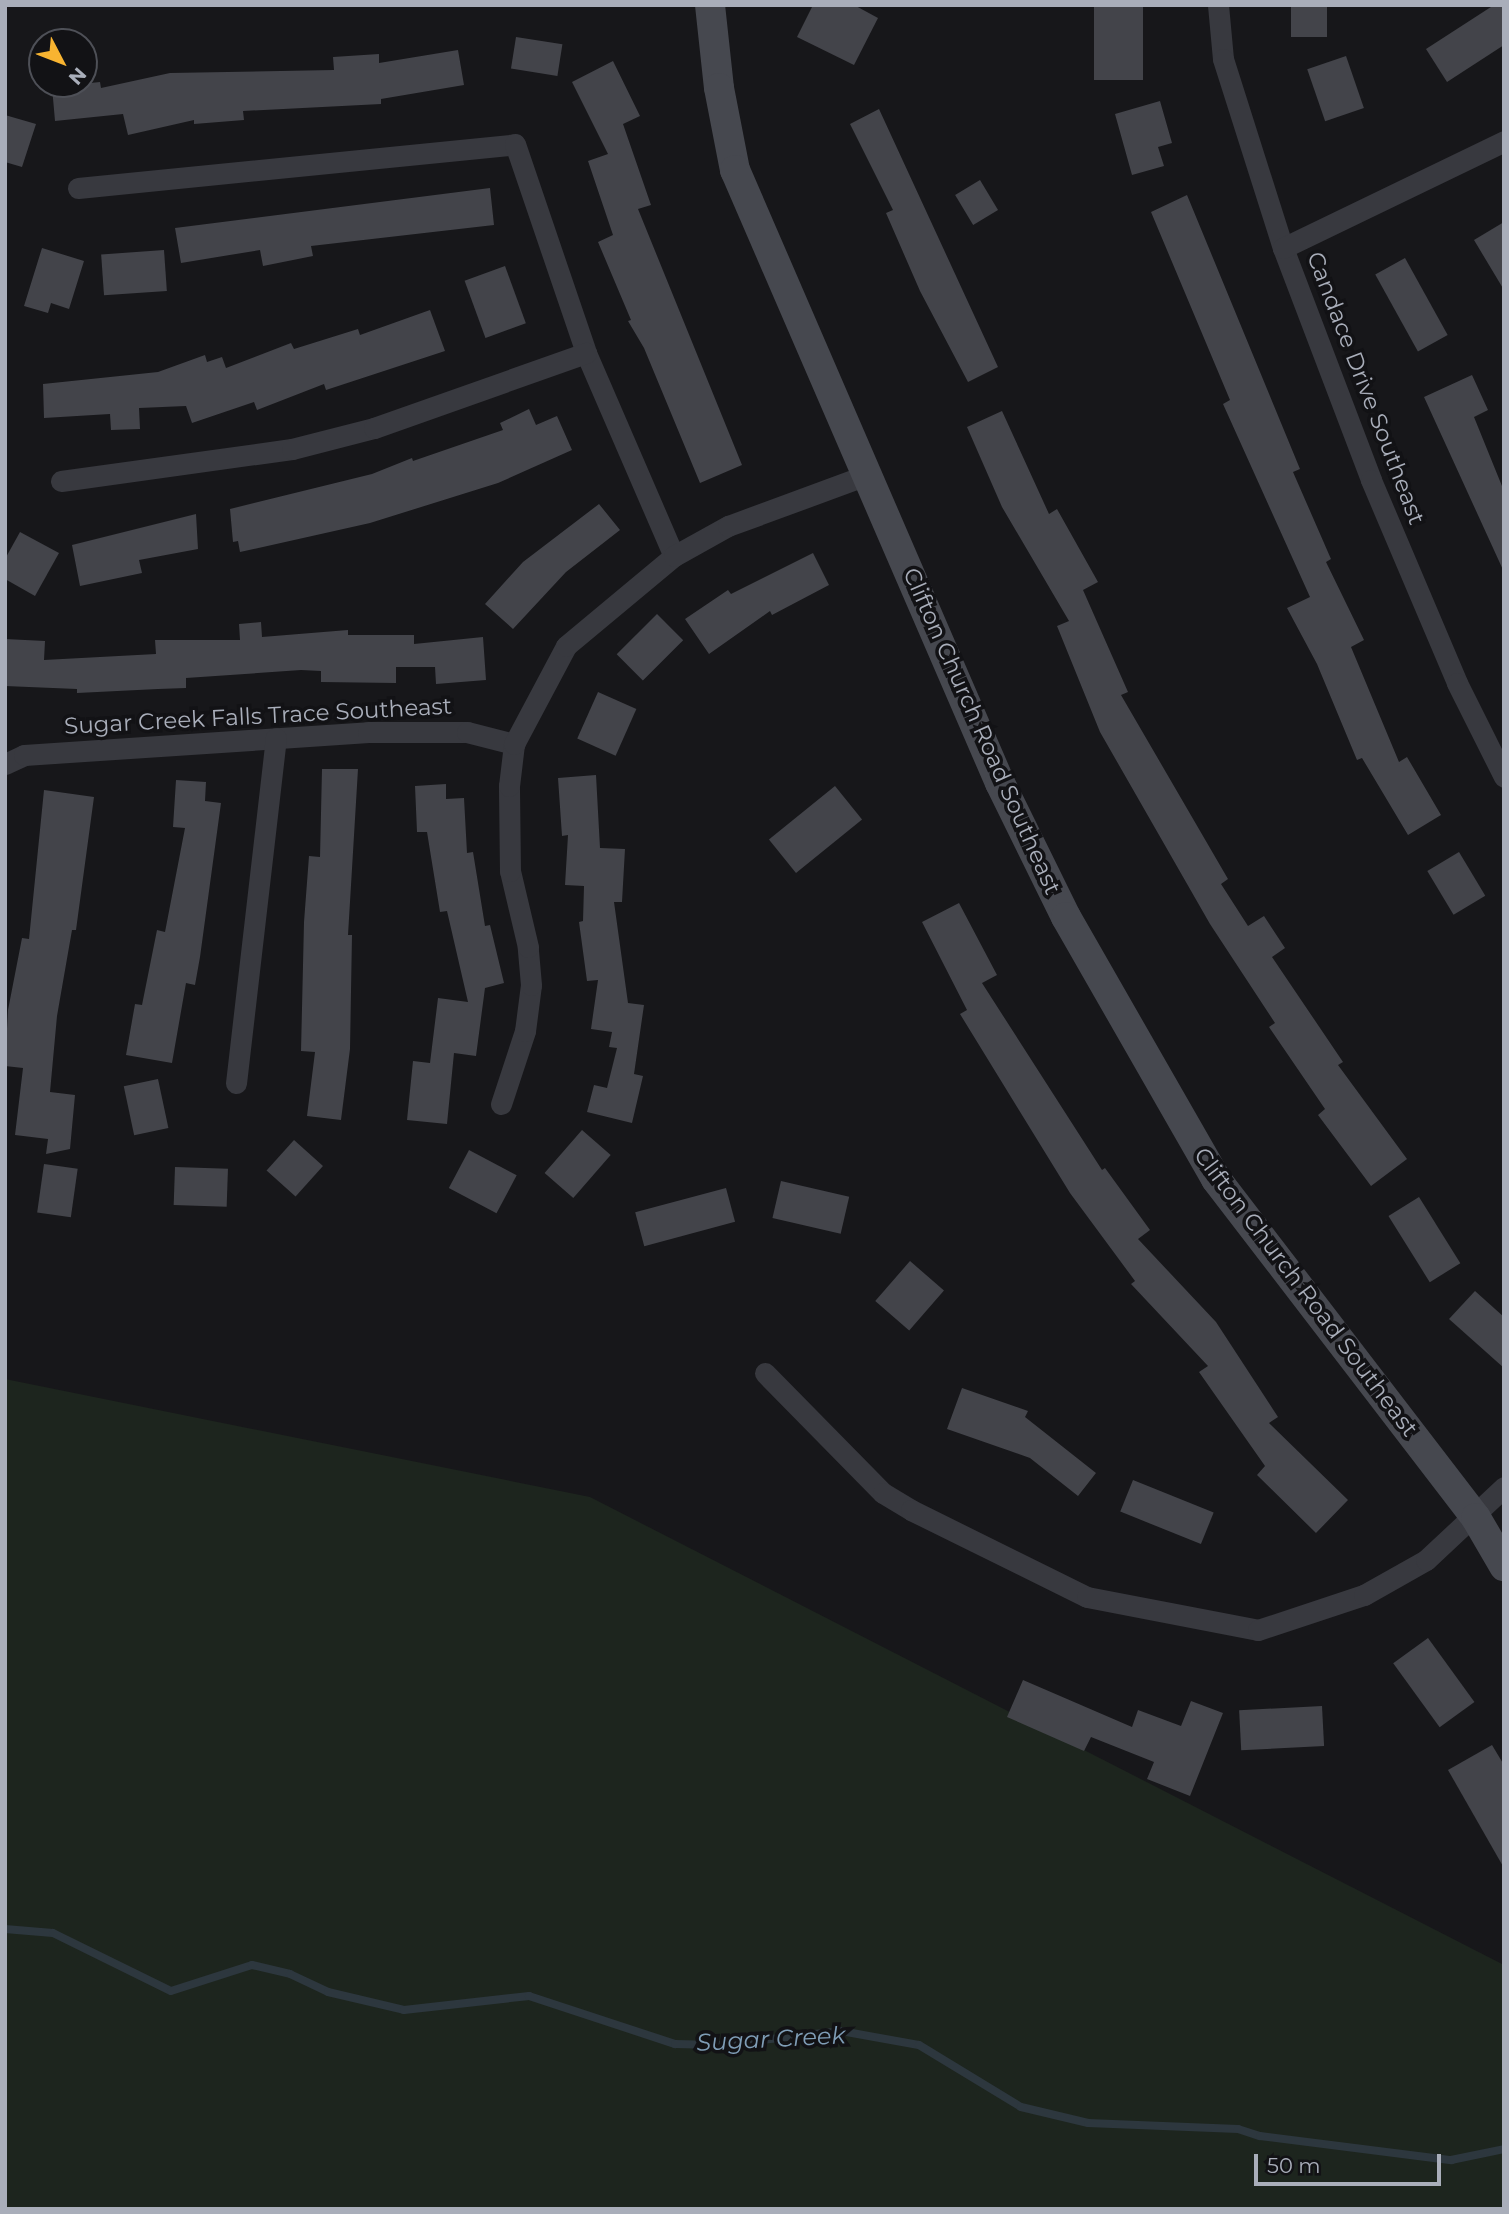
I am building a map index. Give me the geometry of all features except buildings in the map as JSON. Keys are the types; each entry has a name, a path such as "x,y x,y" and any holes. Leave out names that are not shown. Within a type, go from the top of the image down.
{"street":[{"name":"Clifton Church Road Southeast","path":"710,5 719,88 735,170 869,474 1000,783 1138,1049 1216,1179 1475,1518 1504,1566"},
{"name":"Candace Drive Southeast","path":"1218,5 1223,59 1283,248 1371,480 1457,683 1504,777"},
{"path":"1283,248 1504,141"},
{"path":"78,188 515,144 586,352 674,556"},
{"path":"61,481 292,449 374,428 586,352"},
{"path":"501,1104 526,1031 531,985 528,947 510,871 509,786 514,744 566,646 674,556 728,526 869,474"},
{"name":"Sugar Creek Falls Trace Southeast","path":"5,764 24,755 276,737 467,732 514,744"},
{"path":"236,1083 276,737"},
{"path":"765,1373 883,1493 1087,1597 1258,1630 1364,1595 1426,1560 1475,1518 1504,1487"}],"shaded area":[{"path":"5,1379 590,1497 1504,1965 1504,2209 5,2209"}],"waterway":[{"name":"Sugar Creek","path":"5,1929 53,1933 171,1991 252,1965 290,1974 328,1992 404,2010 529,1996 675,2044 718,2045 841,2031 919,2045 1021,2107 1088,2123 1238,2129 1260,2136 1451,2160 1504,2149"}]}
